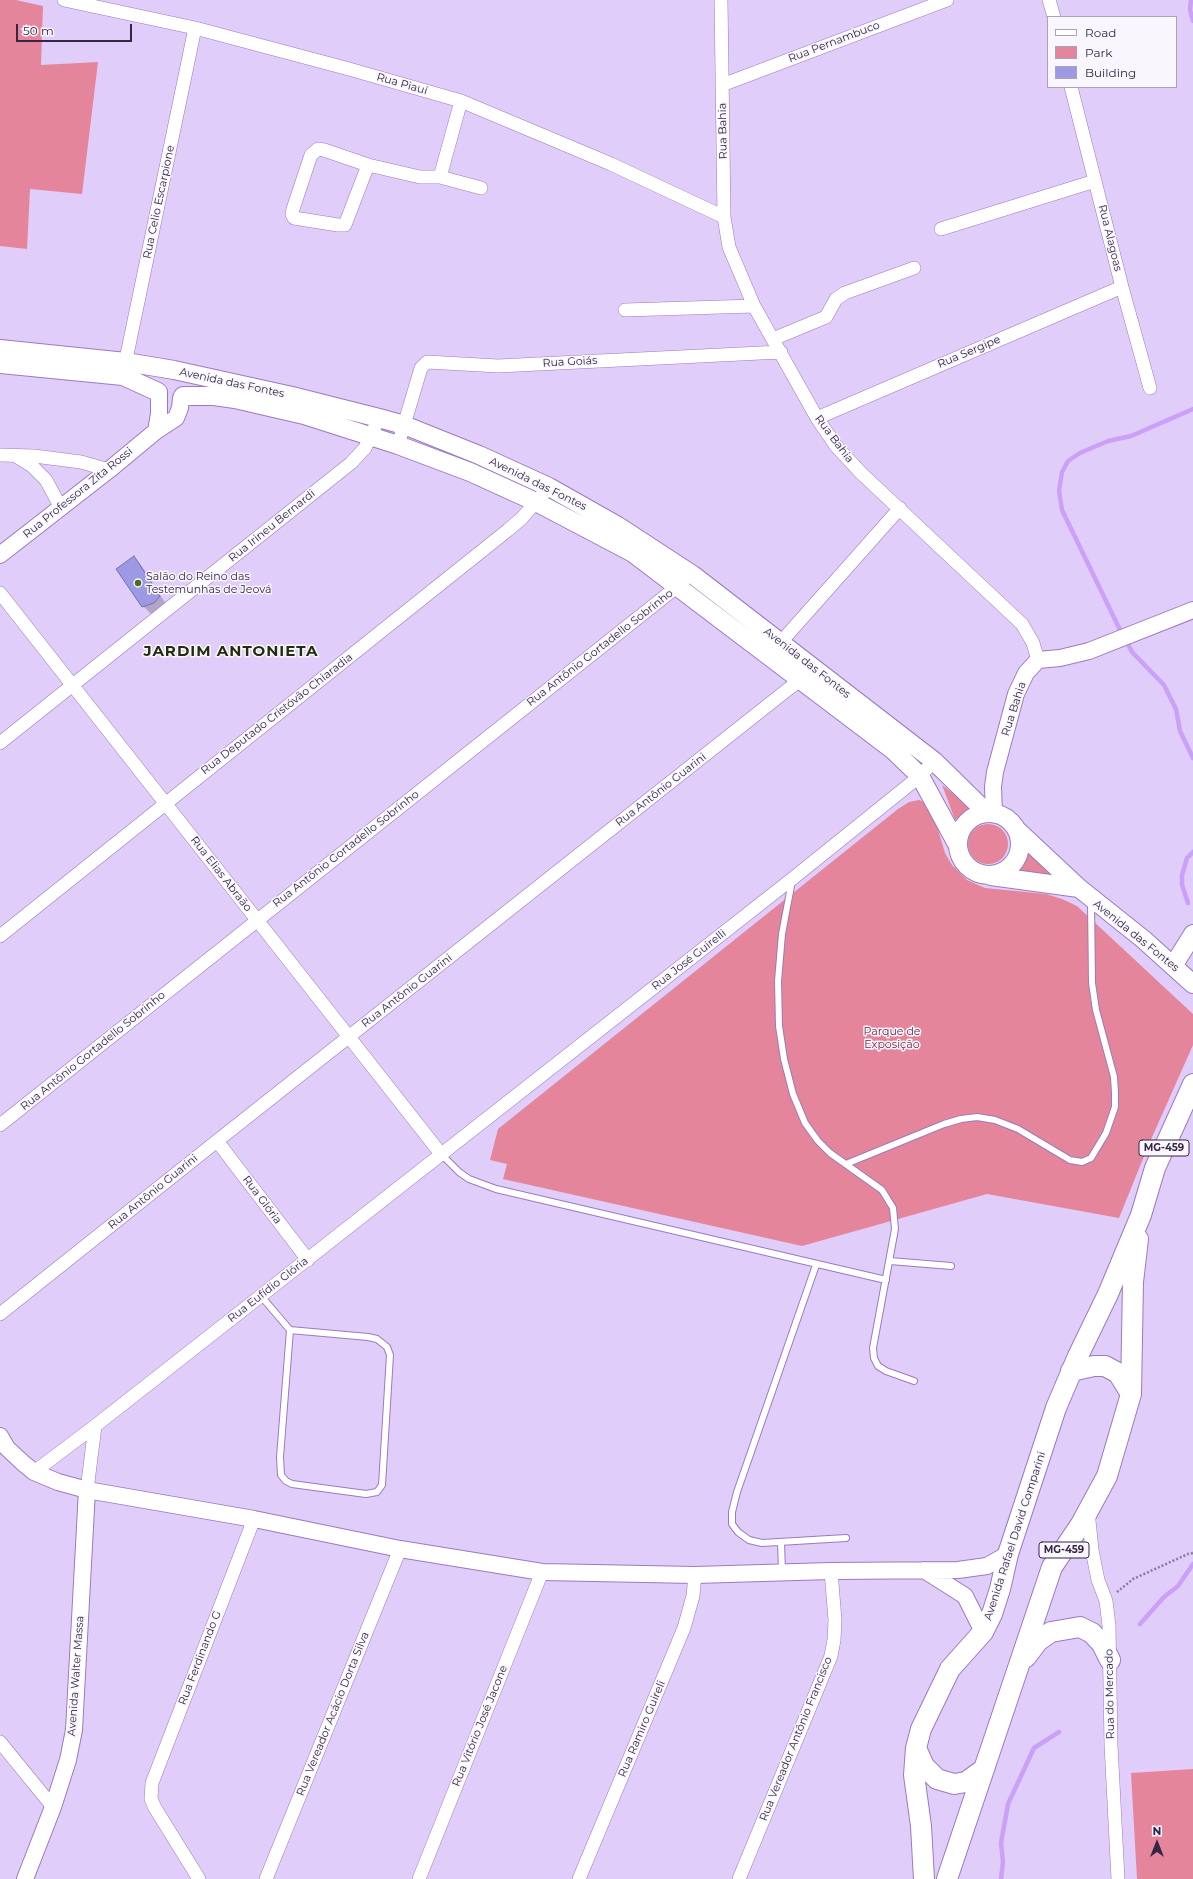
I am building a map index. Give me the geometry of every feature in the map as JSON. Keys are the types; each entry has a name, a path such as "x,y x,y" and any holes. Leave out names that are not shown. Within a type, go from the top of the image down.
{"main road":[{"name":"Avenida das Fontes","path":"0,349 124,369 159,393"},
{"name":"Avenida das Fontes","path":"0,364 174,370 292,396 404,425 549,487 618,526 693,575 815,668 934,761 990,813 1007,820 1085,893 1143,939 1193,984"},
{"path":"174,370 181,373 186,379 187,390 182,397 170,401 159,393 157,386 159,377 166,372 174,370"},
{"name":"Avenida das Fontes","path":"182,397 214,396 235,399 304,415 398,445 470,472 536,502 633,553 893,750 920,776 957,844 958,854 962,862 969,869 977,874 986,876 1085,893"},
{"path":"957,844 958,835 966,823 978,815 990,813"},
{"path":"986,876 1004,872 1012,866 1020,849 1020,840 1017,830"},
{"path":"1173,966 1193,934"},
{"name":"Avenida Rafael David Comparini","path":"924,1879 921,1826 914,1775 916,1748 921,1729 950,1669 983,1632 992,1614 1000,1589 1008,1554 1056,1408 1071,1371 1102,1308 1141,1215 1155,1168 1193,1084"},
{"name":"Avenida Rafael David Comparini","path":"947,1879 1022,1661 1052,1567 1088,1510 1107,1476 1130,1394 1133,1282 1141,1215"},
{"path":"1071,1371 1094,1366 1105,1366 1118,1373 1130,1394"},
{"path":"1022,1661 1038,1641 1051,1632 1080,1627 1092,1633 1102,1644 1110,1660"},
{"path":"916,1748 924,1766 937,1779 943,1781 954,1784 966,1782 984,1769"}],"street":[{"name":"Rua Piauí","path":"64,0 195,28 462,101 610,164 724,217"},
{"name":"Rua Bahia","path":"721,0 724,217 729,248 754,306 817,418 847,458 861,473 1022,624 1033,643 1038,660 1026,673 1016,694 995,772 990,813"},
{"name":"Rua Pernambuco","path":"722,85 947,0"},
{"path":"1049,0 1054,16"},
{"name":"Rua Celio Escarpione","path":"124,369 195,28"},
{"name":"Rua Alagoas","path":"1071,88 1122,287 1150,388"},
{"path":"440,177 462,101"},
{"path":"368,165 345,224 338,225 294,218 292,214 293,209 311,155 314,151 324,150 368,165 420,177 440,177 481,188"},
{"path":"941,229 1095,181"},
{"path":"773,339 826,317 836,299 845,293 914,268"},
{"name":"Rua Sergipe","path":"817,418 1122,287"},
{"path":"625,310 754,306"},
{"name":"Rua Goiás","path":"398,445 421,368 428,362 498,366 781,352"},
{"path":"156,431 159,414 159,393"},
{"name":"Rua Professora Zita Rossi","path":"0,555 109,470 156,431 176,418 182,397"},
{"name":"Rua Irineu Bernardi","path":"0,743 351,464 365,448 379,418"},
{"path":"0,455 34,456 81,462 109,470"},
{"path":"16,456 32,466 46,480 61,508"},
{"name":"Rua Deputado Cristóvão Chiaradia","path":"0,936 508,530 549,487"},
{"path":"781,642 900,508"},
{"name":"Rua Antônio Gortadello Sobrinho","path":"0,1125 677,586 693,575"},
{"name":"Rua Elias Abraão","path":"0,593 441,1154"},
{"path":"1038,660 1060,658 1089,651 1193,610"},
{"name":"Rua Antônio Guarini","path":"0,1314 217,1140 350,1037 815,668"},
{"name":"Rua José Guirelli","path":"441,1154 792,879 920,776 934,761"},
{"name":"Rua Glória","path":"217,1140 308,1260"},
{"name":"Rua Eufídio Glória","path":"34,1472 308,1260 441,1154"},
{"path":"88,1490 95,1426"},
{"path":"0,1436 7,1448 22,1464 34,1472 58,1482 88,1490 254,1519 400,1549 542,1572 695,1575 831,1571 958,1570 987,1566 1008,1554"},
{"name":"Avenida Walter Massa","path":"25,1879 53,1807 68,1760 74,1730 88,1490"},
{"name":"Rua do Mercado","path":"1088,1510 1092,1550 1098,1580 1106,1601 1109,1626 1111,1745 1118,1879"},
{"name":"Rua Ferdinando G","path":"199,1879 154,1808 151,1799 152,1783 254,1519"},
{"name":"Rua Vereador Acácio Dorta Silva","path":"266,1879 400,1549"},
{"path":"922,1570 965,1596 983,1632"},
{"name":"Rua Vereador Antônio Francisco","path":"739,1879 831,1656 834,1640 835,1620 831,1571"},
{"name":"Rua Vitório José Jacone","path":"419,1879 542,1572"},
{"name":"Rua Ramiro Guireli","path":"579,1879 684,1628 693,1596 695,1575"},
{"path":"0,1742 53,1807"}],"lane":[{"path":"792,879 782,934 778,981 779,1026 784,1059 793,1094 805,1123 818,1141 846,1164 882,1190 893,1208 895,1229 873,1348 874,1358 878,1366 886,1372 914,1381"},
{"path":"846,1164 944,1124 961,1119 977,1117 995,1120 1018,1129 1070,1160 1082,1162 1091,1158 1098,1150 1106,1133 1115,1106 1115,1093 1114,1077 1096,1010 1092,983 1085,893"},
{"path":"441,1154 459,1172 469,1179 491,1187 816,1265 886,1280"},
{"path":"890,1261 951,1266"},
{"path":"816,1265 737,1492 732,1512 732,1524 738,1532 749,1540 762,1543 846,1538"},
{"path":"261,1296 290,1330 368,1337 377,1339 387,1347 390,1355 382,1485 377,1492 366,1494 292,1484 286,1481 281,1475 280,1457 290,1330"},
{"path":"781,1542 782,1572"}],"path":[{"path":"1106,1601 1133,1580 1193,1553"}],"green space":[{"path":"0,0 16,0 43,6 41,65 98,62 82,194 30,189 27,249 0,246"},
{"path":"942,785 971,807 955,820 947,798"},
{"name":"Parque de Exposição","path":"919,800 927,803 933,813 945,853 952,865 967,880 985,888 1046,894 1077,906 1193,1014 1193,1045 1149,1144 1119,1218 987,1194 802,1246 503,1179 507,1164 490,1160 498,1129 898,809 909,802"},
{"path":"992,824 999,827 1005,833 1008,844 1007,852 999,861 992,864 984,864 977,861 969,852 968,840 971,833 980,825"},
{"path":"1027,850 1065,882 1015,873 1025,859"},
{"path":"1193,1769 1193,1879 1137,1879 1131,1773"}],"building":[{"name":"Salão do Reino das Testemunhas de Jeová","path":"134,556 160,596 154,603 142,607 116,569"}],"waterway":[{"path":"1191,0 1190,10 1193,21"},
{"path":"1122,634 1062,510 1059,491 1062,472 1068,461 1080,453 1108,441 1131,436 1193,409"},
{"path":"1126,640 1132,652 1164,685 1176,709 1180,731 1193,758"},
{"path":"1188,903 1182,885 1182,875 1187,858 1193,852"},
{"path":"1140,1624 1164,1597 1178,1586 1193,1564"},
{"path":"1001,1879 1003,1862 1001,1843 1008,1804 1034,1748 1059,1732"}],"place":[{"name":"Salão do Reino das Testemunhas de Jeová","path":"138,583"}],"district":[{"name":"JARDIM ANTONIETA","path":"231,652"}]}
